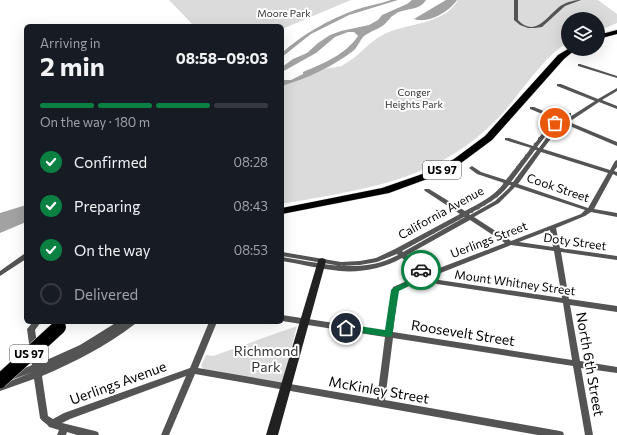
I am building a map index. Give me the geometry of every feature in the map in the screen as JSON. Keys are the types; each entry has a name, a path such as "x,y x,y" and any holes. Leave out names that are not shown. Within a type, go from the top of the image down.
{"highway":[{"path":"605,31 617,27"},
{"path":"605,35 617,32"},
{"name":"US 97","path":"284,211 349,199 387,190 420,179 453,164 486,140 562,56"},
{"name":"US 97","path":"0,380 61,325"}],"street":[{"path":"516,0 516,20 523,26 536,27 541,26 567,3 579,0"},
{"path":"579,65 617,77"},
{"name":"California Avenue","path":"596,100 617,84"},
{"path":"558,85 617,108"},
{"name":"California Avenue","path":"284,254 341,269 380,265 399,253 497,202 548,128 617,89"},
{"path":"532,108 617,144"},
{"name":"California Avenue","path":"511,183 540,150 562,121"},
{"path":"507,139 617,174"},
{"path":"590,210 617,162"},
{"name":"Cook Street","path":"472,168 480,173 590,210 617,215"},
{"name":"Doty Street","path":"427,190 510,243 617,258"},
{"name":"Uerlings Street","path":"389,334 395,290 428,275 583,215 590,210"},
{"name":"North 6th Street","path":"553,227 589,435"},
{"name":"Mount Whitney Street","path":"399,253 437,282 617,309"},
{"path":"0,274 24,257"},
{"name":"California Avenue","path":"284,259 321,263"},
{"path":"272,435 321,263"},
{"name":"Roosevelt Street","path":"284,318 617,370"},
{"path":"35,324 31,329 44,418 63,431 95,435"},
{"path":"0,388 85,346 119,324"},
{"path":"0,380 36,371 89,352 129,324"},
{"path":"165,435 212,324"},
{"path":"381,403 389,334"},
{"name":"McKinley Street","path":"193,370 560,435"},
{"name":"Uerlings Avenue","path":"52,424 67,416 193,370"}],"green space":[{"name":"Moore Park","path":"169,0 351,0 284,28 284,24 192,24"},
{"name":"Conger Heights Park","path":"458,0 598,0 617,14 617,23 605,28 605,12 561,12 561,47 532,76 500,116 477,138 452,155 399,179 371,187 284,204 284,85 325,69 343,65 353,59 379,37 388,32 432,20 451,9"},
{"name":"Richmond Park","path":"297,326 282,384 203,369 201,365 206,355 213,356"}],"shaded area":[{"path":"391,0 398,0 349,15 311,34 284,55 284,51 307,34 336,18 355,10"},
{"path":"412,0 426,0 423,4 415,8 398,13 390,18 383,26 364,36 355,49 337,62 310,76 284,85 284,80 291,80 303,74 303,72 334,58 353,43 358,36 354,32 348,32 335,37 316,53 284,71 284,66 293,59 307,53 330,35 369,25 378,20 382,15 407,4"},
{"path":"446,0 457,0 449,9 438,16 426,20 414,19"},
{"path":"24,206 24,223 0,233 0,213"}],"way so far":[{"path":"421,270 397,251 479,207 497,195 548,128 555,123"}],"route":[{"path":"346,328 389,334 395,290 428,275 421,270"}]}
